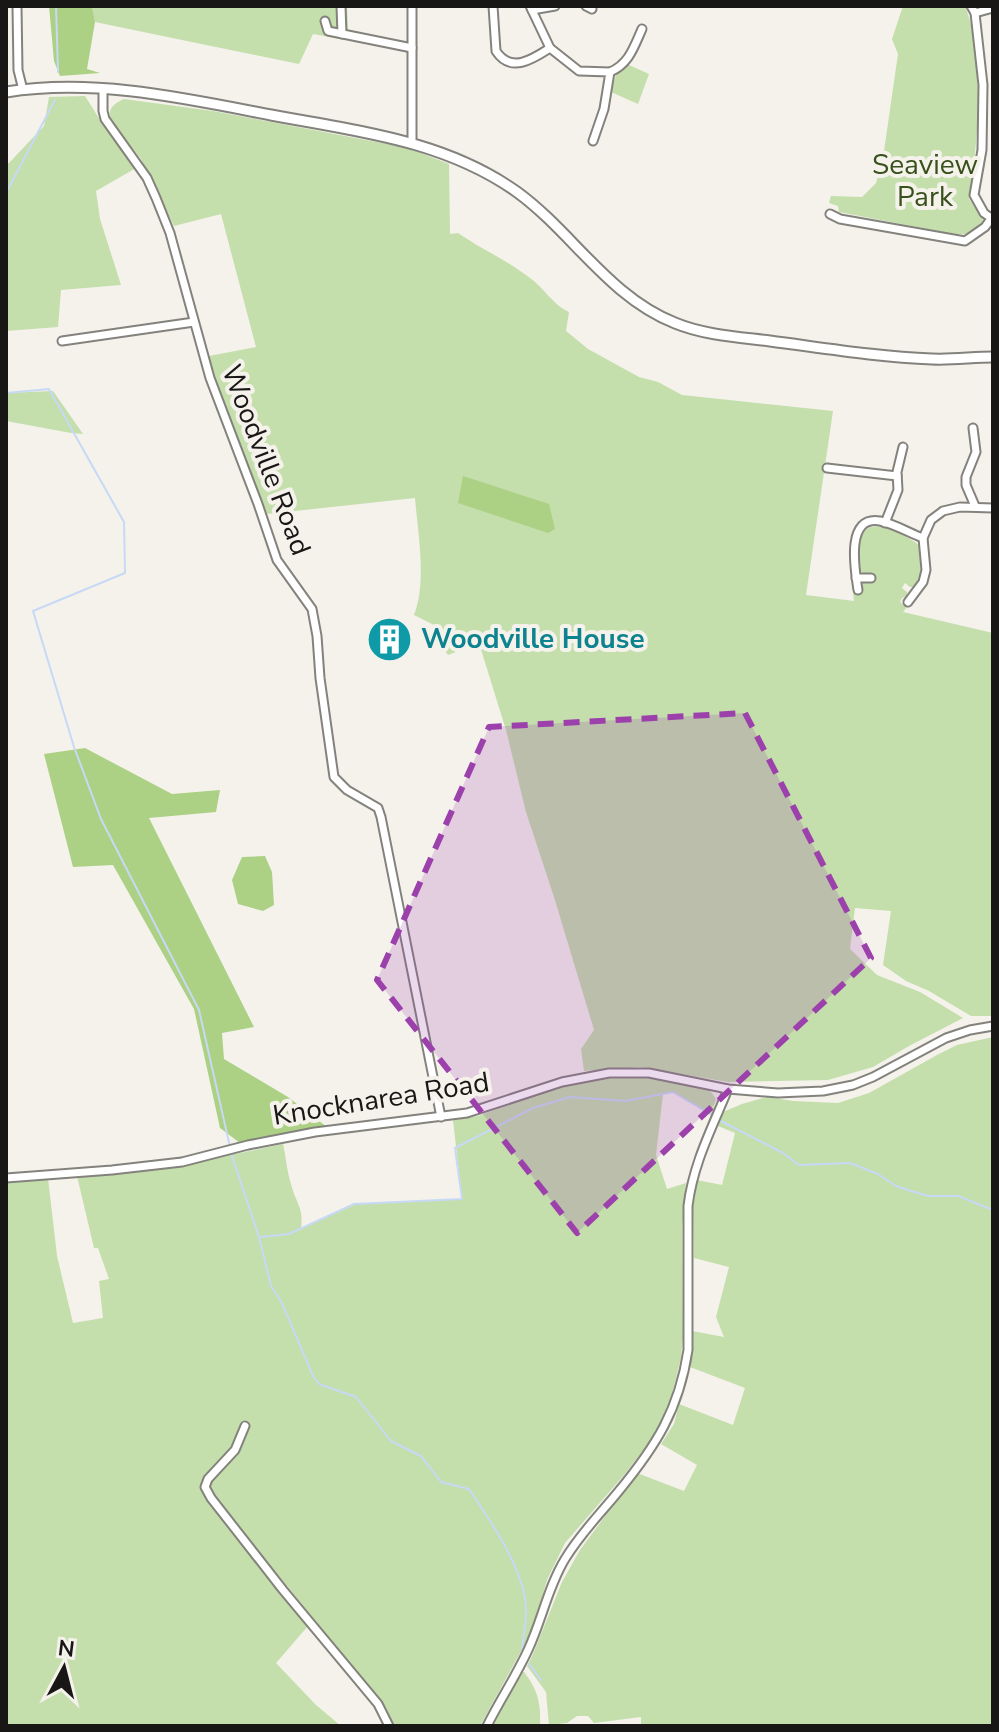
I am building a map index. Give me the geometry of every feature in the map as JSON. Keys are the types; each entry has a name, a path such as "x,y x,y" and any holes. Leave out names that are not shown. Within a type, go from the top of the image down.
{"main road":[{"path":"6,92 103,89 157,94 412,142 466,163 518,193 614,284 644,308 674,323 713,334 897,357 958,360 993,357"}],"street":[{"path":"17,6 18,70 23,90"},
{"path":"341,6 342,34"},
{"path":"412,6 412,142"},
{"path":"493,6 496,51 500,57 524,63 550,48"},
{"path":"555,6 531,8 550,48 579,71 610,72 624,64 642,29"},
{"path":"830,214 840,219 965,241 985,227 992,217 984,213 974,195 982,150 983,85 973,10 993,8"},
{"path":"325,21 328,31 412,48"},
{"path":"593,141 604,109 610,72"},
{"path":"983,85 993,84"},
{"name":"Woodville Road","path":"103,89 105,119 149,181 166,224 210,378 277,560 312,609 334,777 347,790 378,808 381,817 441,1117"},
{"path":"62,341 194,322"},
{"path":"973,428 976,452 966,485 975,506"},
{"path":"885,523 898,490 897,476 903,447"},
{"path":"827,468 840,465 897,476"},
{"path":"908,602 910,592 923,582 926,570 923,538 931,520 943,511 960,507 993,508"},
{"path":"858,590 854,557 855,543 862,525 877,520 923,538"},
{"path":"856,578 871,578"},
{"name":"Knocknarea Road","path":"6,1178 148,1167 315,1132 441,1117 481,1110 562,1082 609,1073 649,1073 728,1089 802,1093 843,1087 882,1073 946,1038 993,1026"},
{"path":"487,1726 528,1651 566,1557 643,1460 668,1421 688,1350 690,1186 728,1089"},
{"path":"245,1426 235,1450 208,1479 205,1487 283,1590 378,1704 389,1726"}],"highlighted area":[{"path":"745,713 871,958 577,1233 377,980 489,727"}],"green space":[{"path":"49,6 92,6 95,22 87,69 100,73 60,76 54,61"},
{"path":"92,6 347,6 348,30 346,40 313,34 299,64 95,22"},
{"name":"Seaview Park","path":"903,6 965,6 970,21 978,101 969,199 983,220 968,233 948,233 839,212 838,206 829,203 831,196 862,197 876,183 883,158 898,54 892,39"},
{"path":"629,65 649,74 638,104 611,92 616,75"},
{"path":"85,96 136,168 96,191 100,219 121,285 61,290 58,327 6,331 6,163 44,126 49,97"},
{"path":"124,99 213,111 408,148 449,164 450,234 458,233 535,282 569,312 566,331 588,349 639,377 658,382 682,395 833,411 806,595 854,601 853,593 862,591 863,582 871,576 859,571 859,538 870,528 888,529 915,542 922,554 923,568 918,587 905,583 902,588 907,592 900,602 907,607 903,612 993,633 993,1016 971,1016 883,965 891,911 855,908 850,949 877,975 920,992 963,1018 873,1067 828,1080 728,1082 640,1067 584,1071 581,1049 594,1030 526,812 506,730 479,643 448,655 437,638 438,627 414,615 421,573 415,498 267,514 210,366 209,356 256,347 221,214 174,226 141,159 110,120 112,106"},
{"path":"53,391 83,434 6,421 6,393"},
{"path":"463,476 549,504 555,529 548,533 458,503"},
{"path":"85,748 172,794 220,790 216,812 149,818 254,1027 222,1033 224,1059 288,1097 327,1127 240,1143 220,1128 194,1009 113,865 73,867 44,754"},
{"path":"265,856 272,872 274,905 263,911 238,904 232,880 242,857"},
{"path":"993,1037 993,1726 641,1726 641,1717 594,1723 588,1716 577,1716 567,1723 549,1725 546,1692 527,1666 562,1582 580,1550 637,1473 684,1491 697,1465 661,1444 674,1424 679,1404 733,1425 745,1388 690,1367 692,1331 724,1337 716,1317 729,1267 694,1258 693,1207 697,1180 722,1185 735,1133 718,1126 723,1112 767,1097 838,1103 869,1093 957,1045"},
{"path":"632,1075 707,1089 716,1099 712,1115 673,1092 663,1094 656,1155 667,1189 686,1183 682,1229 681,1357 671,1399 654,1436 565,1543 547,1580 525,1644 480,1726 393,1726 380,1700 252,1543 247,1549 308,1626 276,1663 341,1726 6,1726 6,1181 48,1178 57,1256 73,1323 103,1318 99,1281 109,1279 98,1248 94,1248 77,1176 103,1176 201,1161 283,1144 300,1210 301,1229 354,1204 462,1199 453,1120 478,1116 552,1089"},
{"path":"521,1672 533,1685 539,1704 540,1726 493,1726"}],"waterway":[{"path":"56,6 58,72"},
{"path":"6,193 55,100"},
{"path":"6,393 49,389 124,522 125,573 33,611 74,747 101,819 199,1010 230,1147"},
{"path":"261,1237 289,1234 354,1204 462,1199 455,1148 533,1108 570,1097 625,1101 673,1092 712,1115"},
{"path":"719,1120 783,1153 799,1165 850,1163 911,1191 928,1196 958,1196 993,1210"},
{"path":"231,1153 259,1237 271,1286 282,1303 313,1376 319,1384 356,1397 391,1441 421,1456 441,1482 469,1489 506,1548 520,1581 526,1612 522,1650"},
{"path":"529,1664 541,1680"}],"place":[{"name":"Woodville House","path":"390,639"}]}
